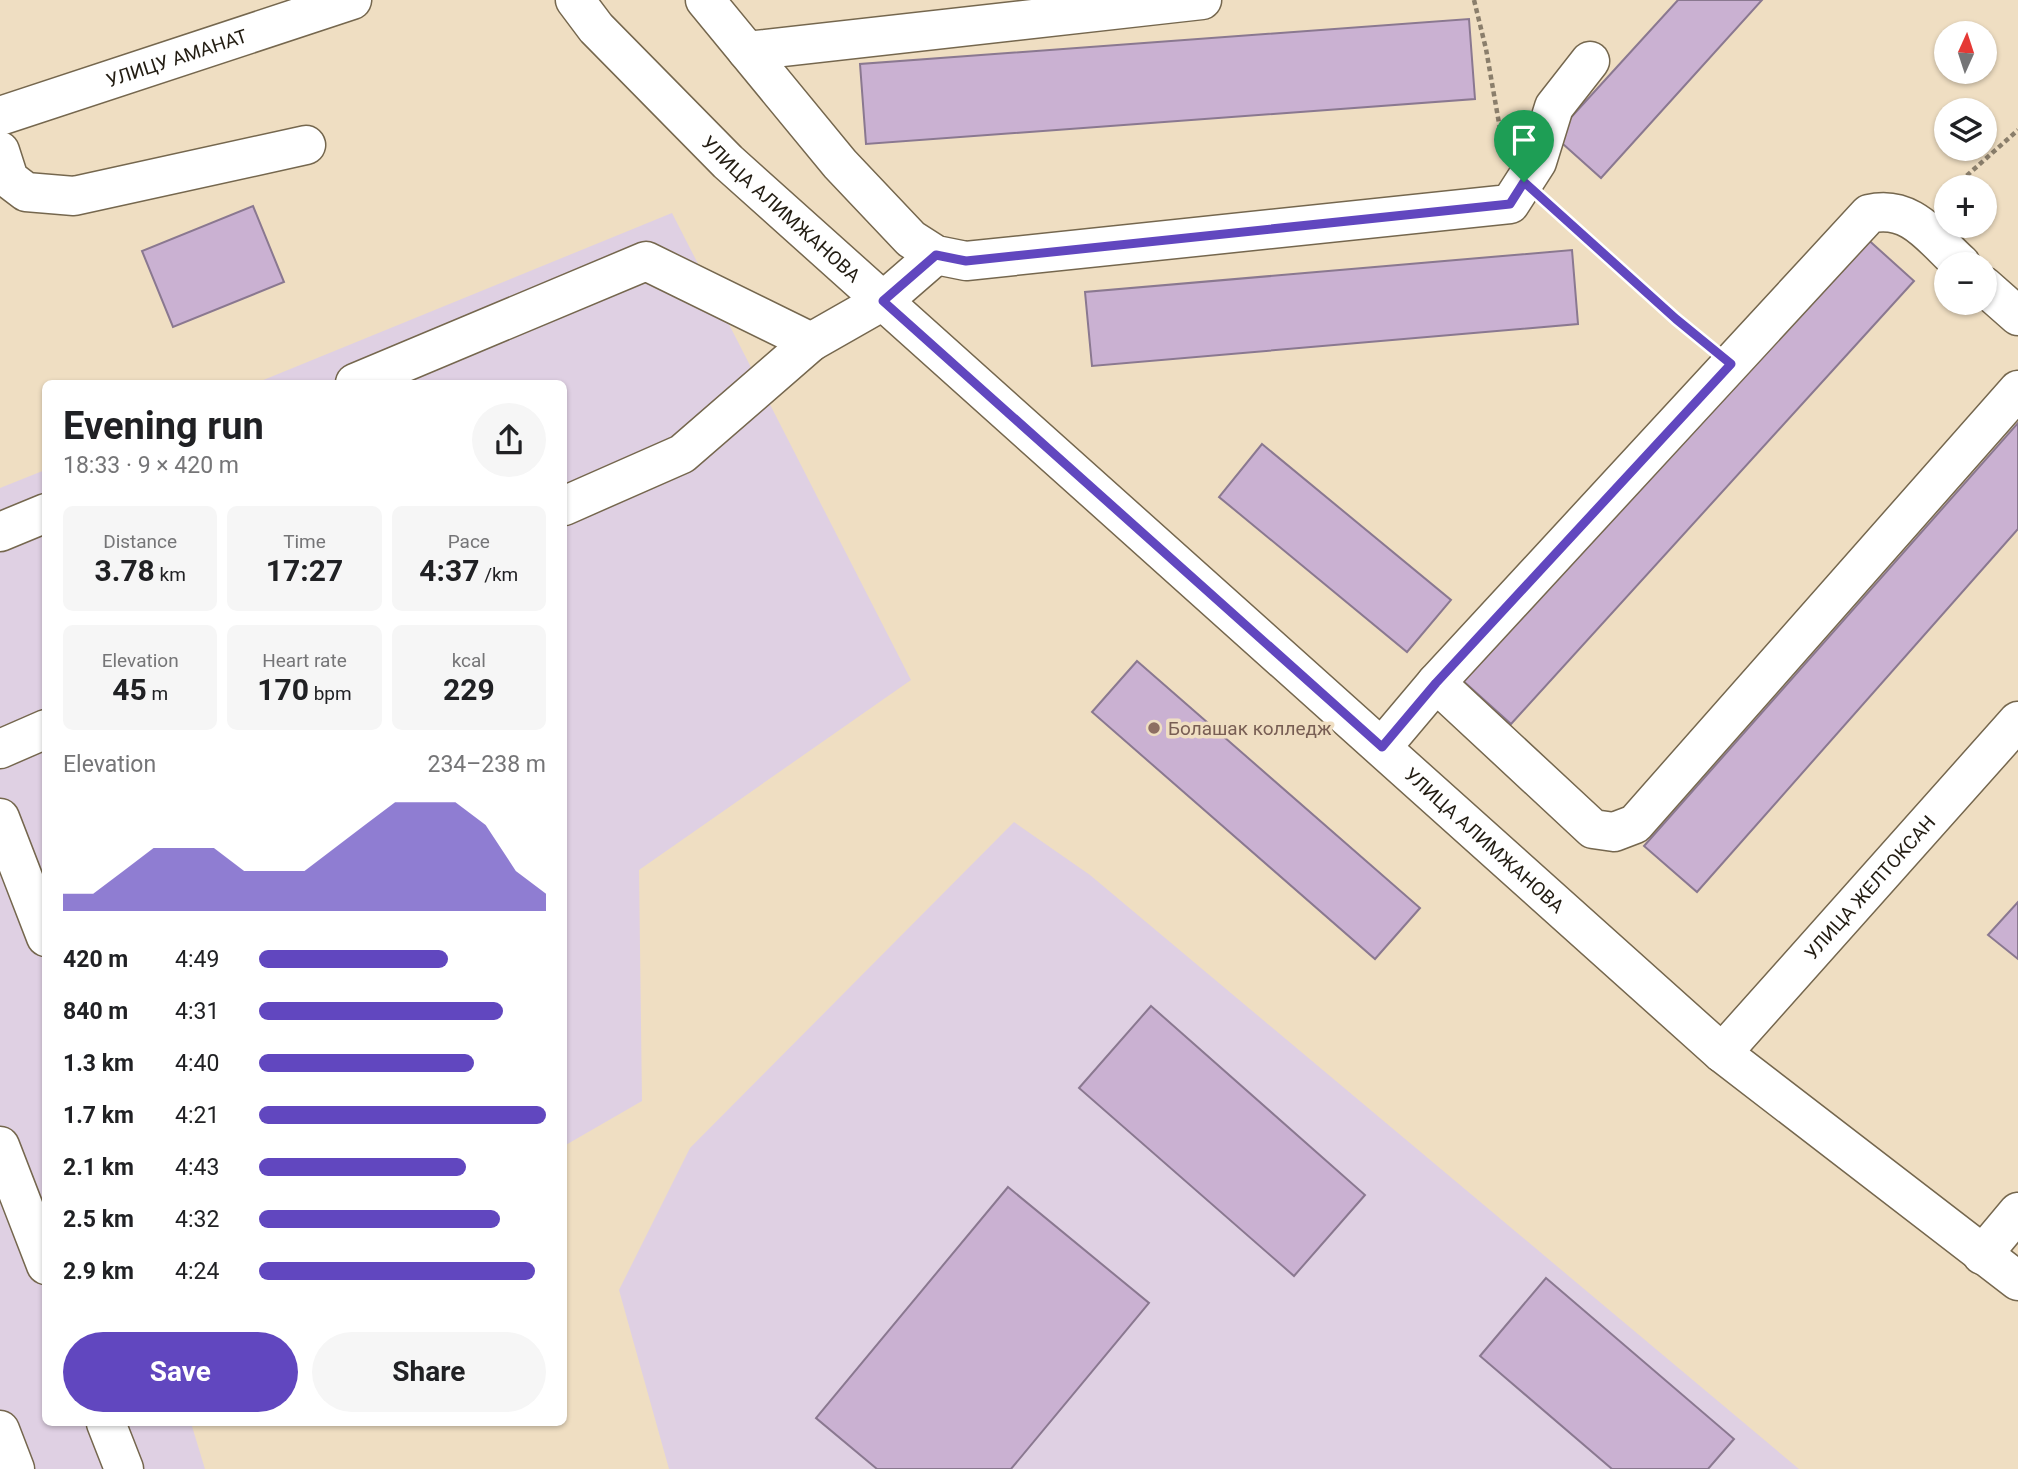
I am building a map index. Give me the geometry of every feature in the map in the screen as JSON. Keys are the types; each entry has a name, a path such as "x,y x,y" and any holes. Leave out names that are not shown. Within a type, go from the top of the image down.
{"street":[{"name":"УЛИЦУ АМАНАТ","path":"0,116 352,0"},
{"name":"УЛИЦА АЛИМЖАНОВА","path":"575,0 596,28 729,162 1722,1053 2018,1281"},
{"path":"705,0 840,164 911,239 936,255 966,261 1510,204 1537,162 1554,107 1590,61"},
{"path":"747,51 1202,0"},
{"path":"0,151 9,179 26,192 74,196 306,145"},
{"path":"1382,747 1436,683 1869,214 1886,210 1901,213 1947,252"},
{"path":"567,505 682,454 811,342 883,301 936,255"},
{"path":"362,380 646,261 811,342"},
{"path":"1997,297 2018,316"},
{"path":"1436,683 1593,829 1614,832 1635,824 2018,390"},
{"path":"0,532 42,515"},
{"name":"УЛИЦА ЖЕЛТОКСАН","path":"1722,1053 2018,721"},
{"path":"0,749 42,731"},
{"path":"0,818 42,927"},
{"path":"0,1146 42,1255"},
{"path":"1982,1255 2018,1212"},
{"path":"107,1426 124,1469"},
{"path":"0,1430 15,1469"}],"path":[{"path":"1474,0 1486,49 1501,144 1524,182 1676,319 1731,364"},
{"path":"1967,175 2018,130"}],"shaded area":[{"path":"672,213 911,680 639,870 642,1101 567,1144 567,380 263,380"},
{"path":"42,471 42,1426 192,1426 205,1469 0,1469 0,488"},
{"path":"1014,822 1090,875 1799,1469 669,1469 619,1290 690,1148"}],"building":[{"path":"1678,0 1762,0 1601,178 1554,136"},
{"path":"1469,19 1475,99 866,144 860,64"},
{"path":"253,206 284,282 173,327 142,251"},
{"path":"1864,236 1914,281 1511,724 1461,679"},
{"path":"1572,250 1578,324 1092,366 1085,292"},
{"path":"2018,423 2018,529 1697,892 1644,846"},
{"path":"1262,444 1451,600 1407,652 1219,497"},
{"path":"1137,661 1420,908 1375,959 1092,712"},
{"path":"2018,902 2018,959 1988,935"},
{"path":"1151,1006 1365,1195 1294,1276 1079,1088"},
{"path":"1008,1187 1149,1303 1011,1469 877,1469 816,1418"},
{"path":"1546,1278 1734,1439 1708,1469 1612,1469 1480,1356"}],"place":[{"name":"Болашак колледж","path":"1154,728"}],"route":[{"path":"1524,182 1676,319 1731,364 1436,683 1382,747 883,301 936,255 966,261 1510,204 1524,182"}]}
